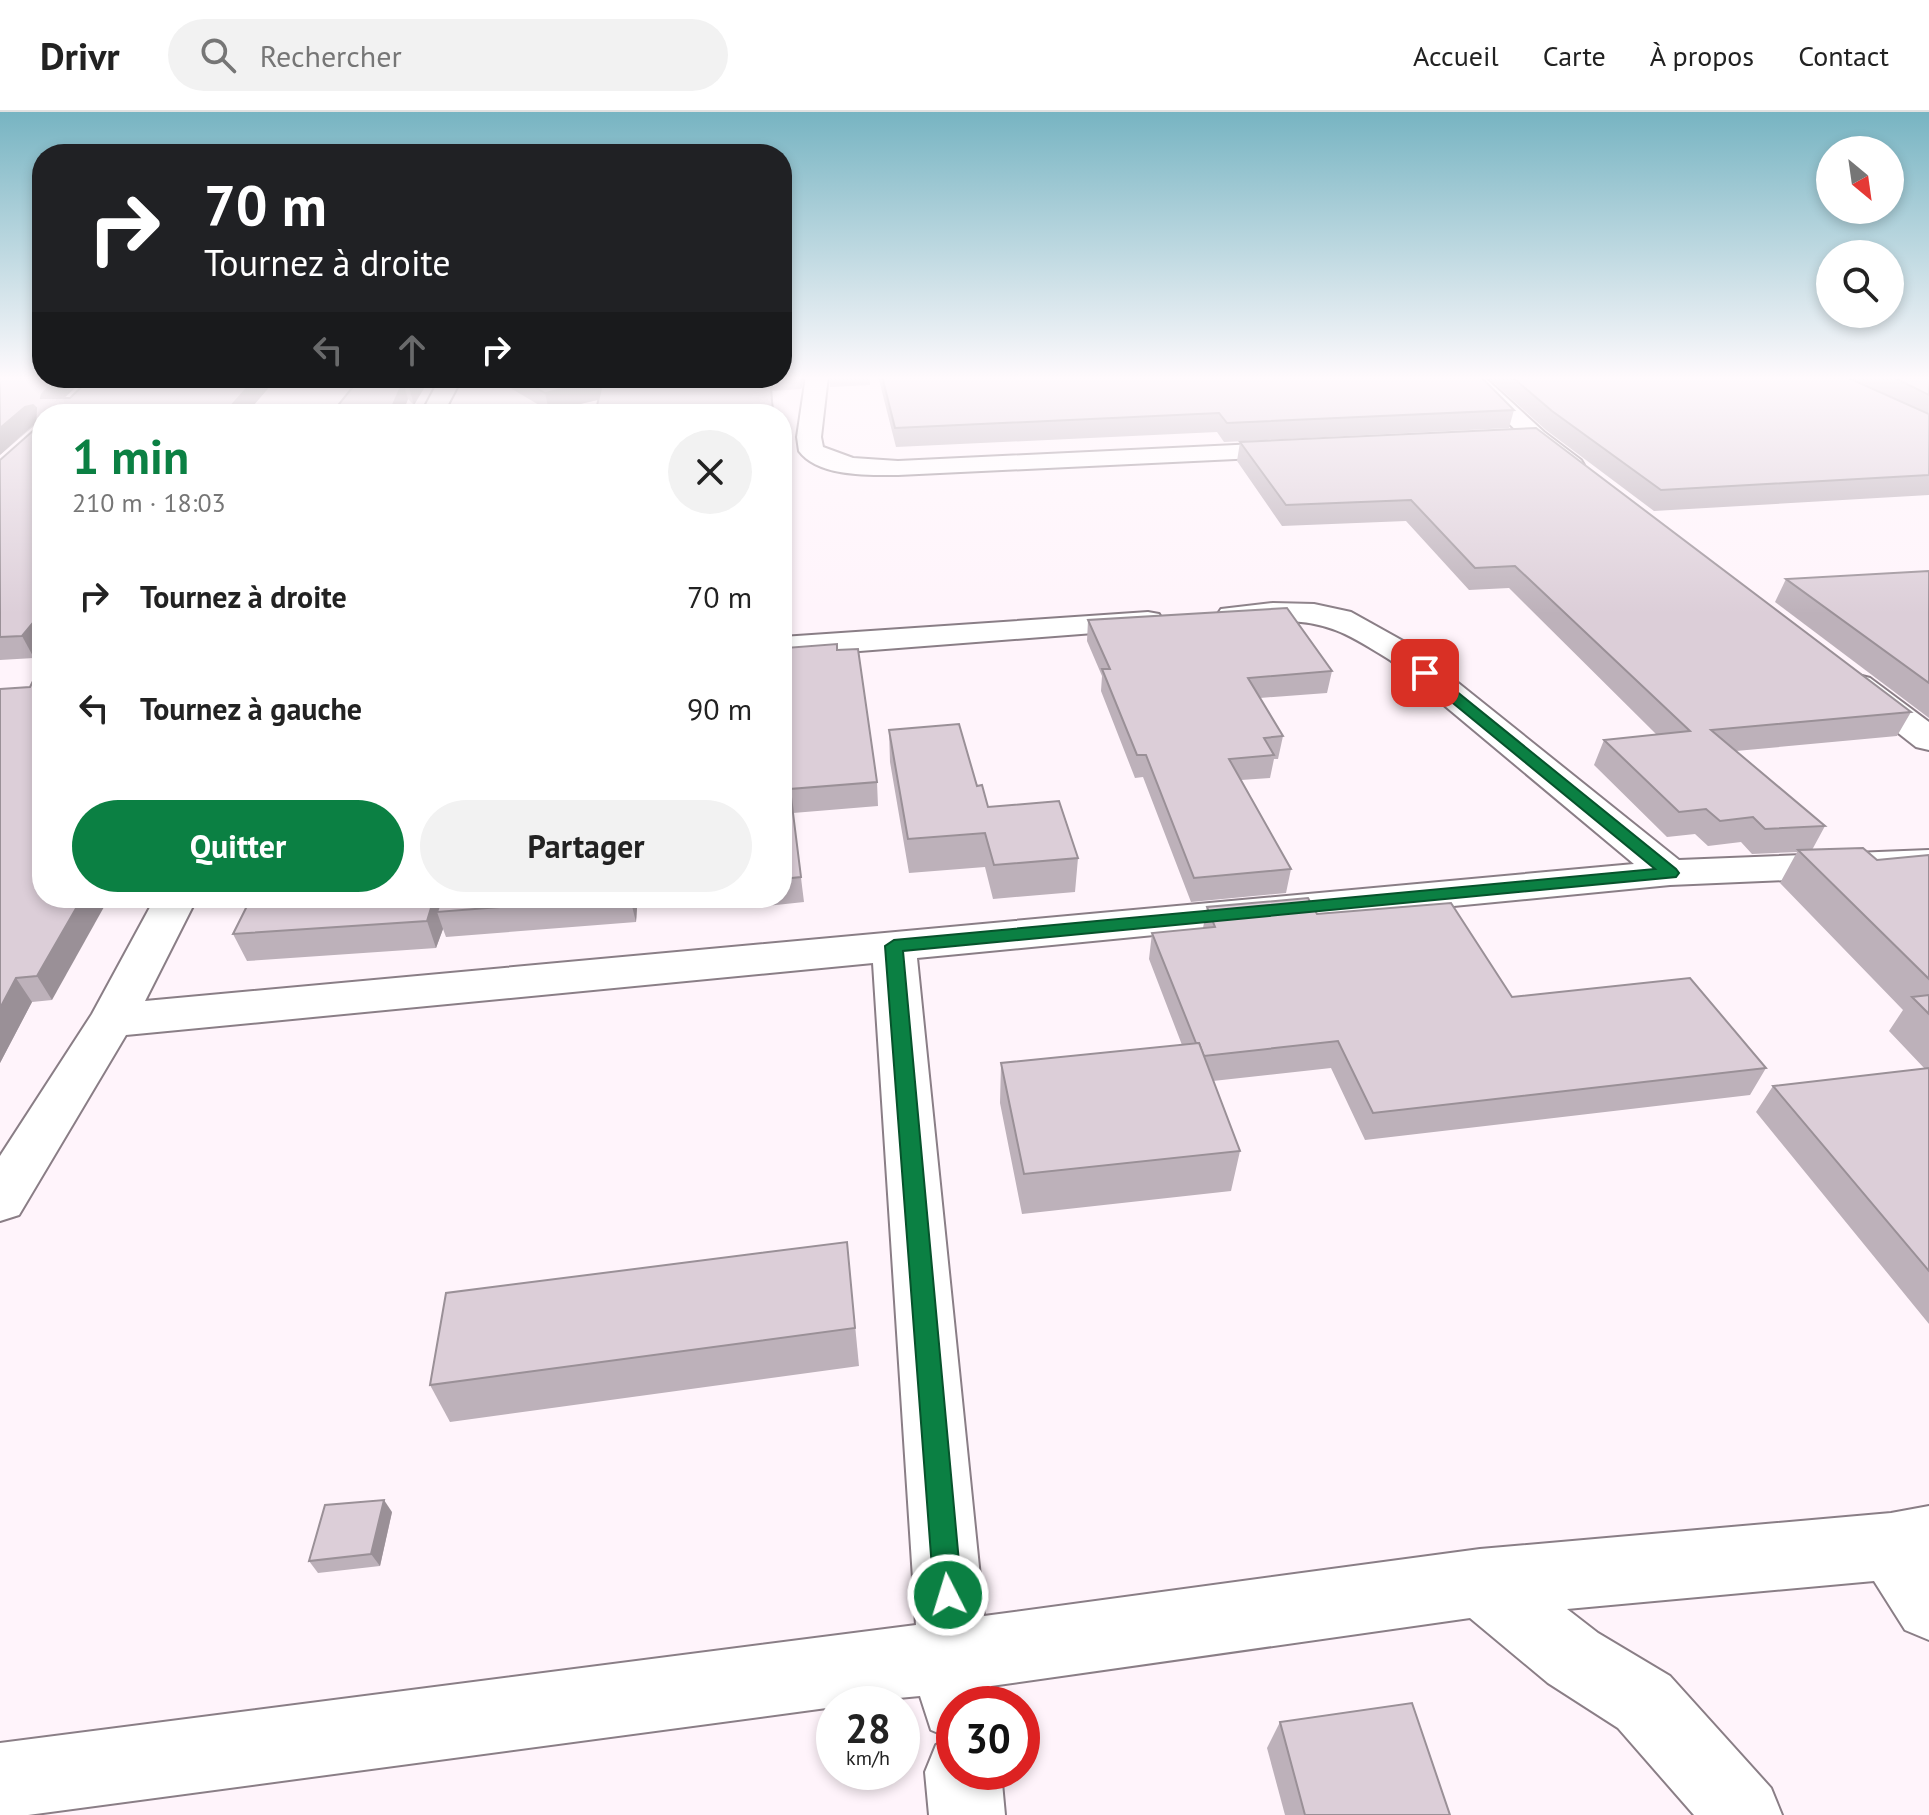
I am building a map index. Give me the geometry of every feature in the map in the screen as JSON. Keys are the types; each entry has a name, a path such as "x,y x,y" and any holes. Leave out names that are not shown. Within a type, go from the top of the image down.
{"street":[{"path":"818,455 827,461 862,467 898,468 1158,455"},
{"path":"1560,455 1600,486"},
{"path":"792,646 1193,617 1307,613 1340,619 1401,653 1670,873"},
{"path":"1840,671 1929,739"},
{"path":"112,1020 1670,873 1929,862"},
{"path":"0,1200 112,1020 171,908"},
{"path":"894,946 955,1680"},
{"path":"0,1781 955,1680 1480,1583 1910,1543 1929,1606"},
{"path":"1480,1583 1573,1658 1644,1702 1744,1815"},
{"path":"965,1790 967,1815"}],"building":[{"path":"5,455 32,455 32,624 22,636 0,637 0,460"},
{"path":"1250,455 1572,455 1911,712 1711,730 1825,826 1765,829 1753,817 1720,821 1706,809 1679,812 1604,740 1690,731 1515,566 1475,568 1411,500 1286,505"},
{"path":"1613,455 1929,455 1929,475 1661,490"},
{"path":"1929,571 1929,683 1786,579"},
{"path":"1287,608 1332,671 1248,678 1283,736 1264,738 1274,755 1229,759 1291,869 1194,878 1146,755 1137,755 1102,669 1110,669 1088,620"},
{"path":"837,644 837,650 858,649 877,782 792,789 792,648"},
{"path":"32,683 32,908 76,908 37,976 16,978 0,1008 0,689 30,687"},
{"path":"959,724 977,786 982,785 988,807 1059,801 1078,858 994,865 985,833 908,839 889,730"},
{"path":"792,805 801,877 792,878"},
{"path":"1863,848 1877,860 1929,855 1929,979 1798,850"},
{"path":"1308,898 1317,914 1451,903 1512,997 1690,978 1766,1068 1373,1113 1338,1041 1204,1056 1152,933 1215,927 1207,907"},
{"path":"246,908 431,908 427,921 233,934"},
{"path":"438,908 488,908 437,912"},
{"path":"1929,995 1929,1014 1912,997"},
{"path":"1199,1043 1240,1151 1024,1174 1001,1063"},
{"path":"1929,1068 1929,1271 1773,1086"},
{"path":"847,1242 855,1328 430,1385 446,1293"},
{"path":"384,1500 371,1554 309,1561 325,1505"},
{"path":"1412,1703 1450,1815 1305,1815 1280,1722"}],"route":[{"path":"948,1595 894,946 1670,873 1425,673"}]}
